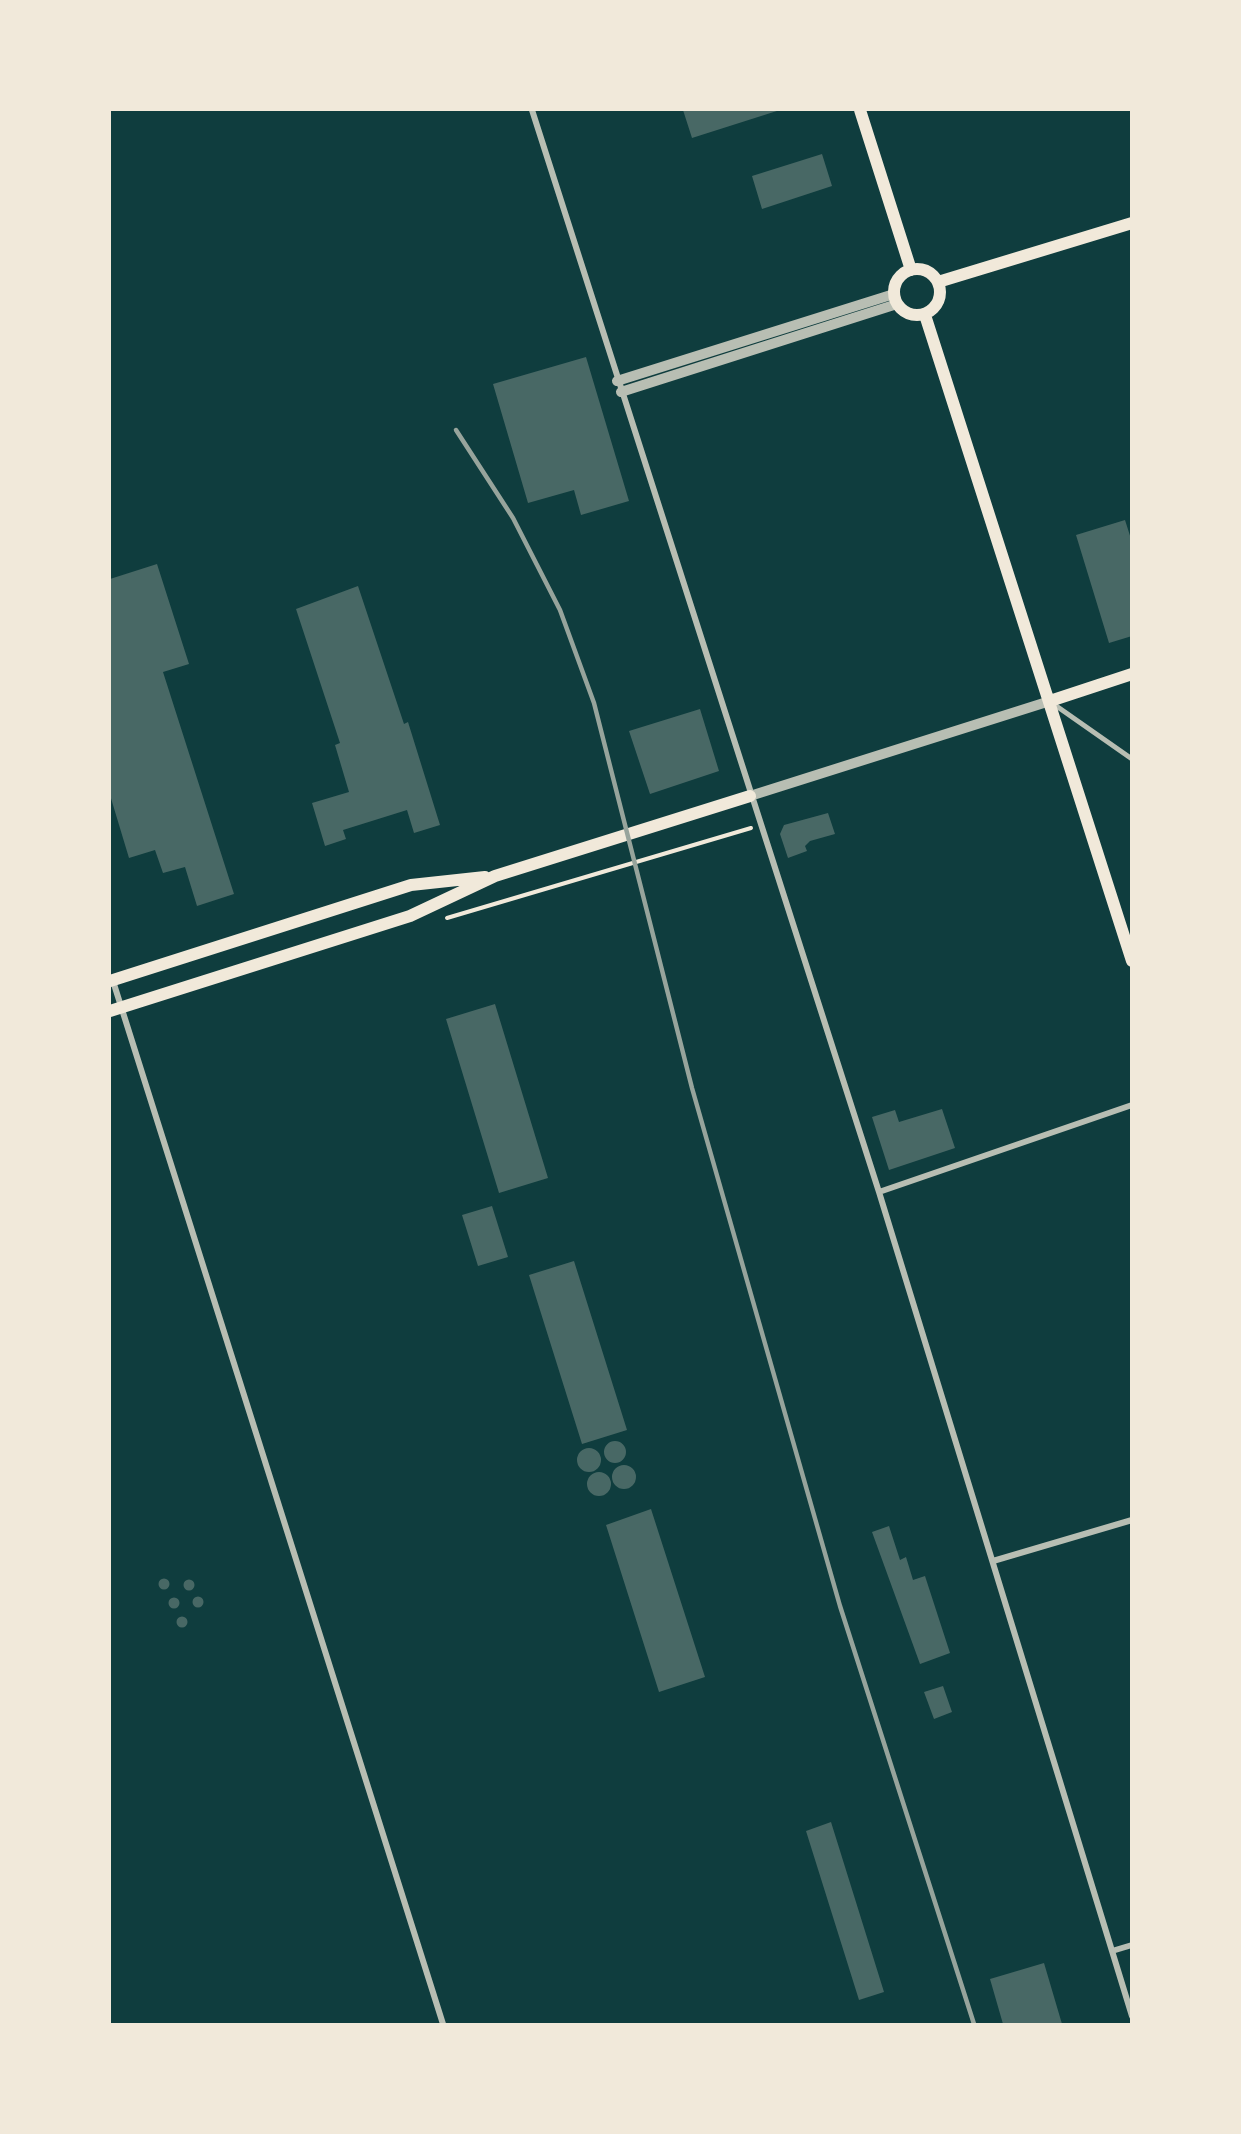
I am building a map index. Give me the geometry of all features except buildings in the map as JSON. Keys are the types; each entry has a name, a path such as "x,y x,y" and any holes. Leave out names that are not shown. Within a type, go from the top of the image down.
{"main road":[{"path":"860,110 910,270"},
{"path":"938,282 1131,223"},
{"path":"923,269 938,282 940,300 936,307 925,315 908,314 895,299 901,275 910,270 923,269"},
{"path":"925,315 1050,701 1131,961"},
{"path":"1050,701 1131,674"},
{"path":"110,1011 410,916 495,876 750,796"},
{"path":"111,981 411,885 495,876"}],"street":[{"path":"532,110 750,796 879,1192 1131,2016"},
{"path":"617,381 895,299"},
{"path":"621,392 895,299"},
{"path":"750,796 1050,701 1131,759"},
{"path":"111,981 124,1007 443,2025"},
{"path":"879,1192 1131,1105"},
{"path":"993,1561 1131,1520"},
{"path":"1112,1951 1131,1945"}],"railway":[{"path":"456,430 513,518 560,610 594,703 692,1088 840,1606 974,2024"}]}
